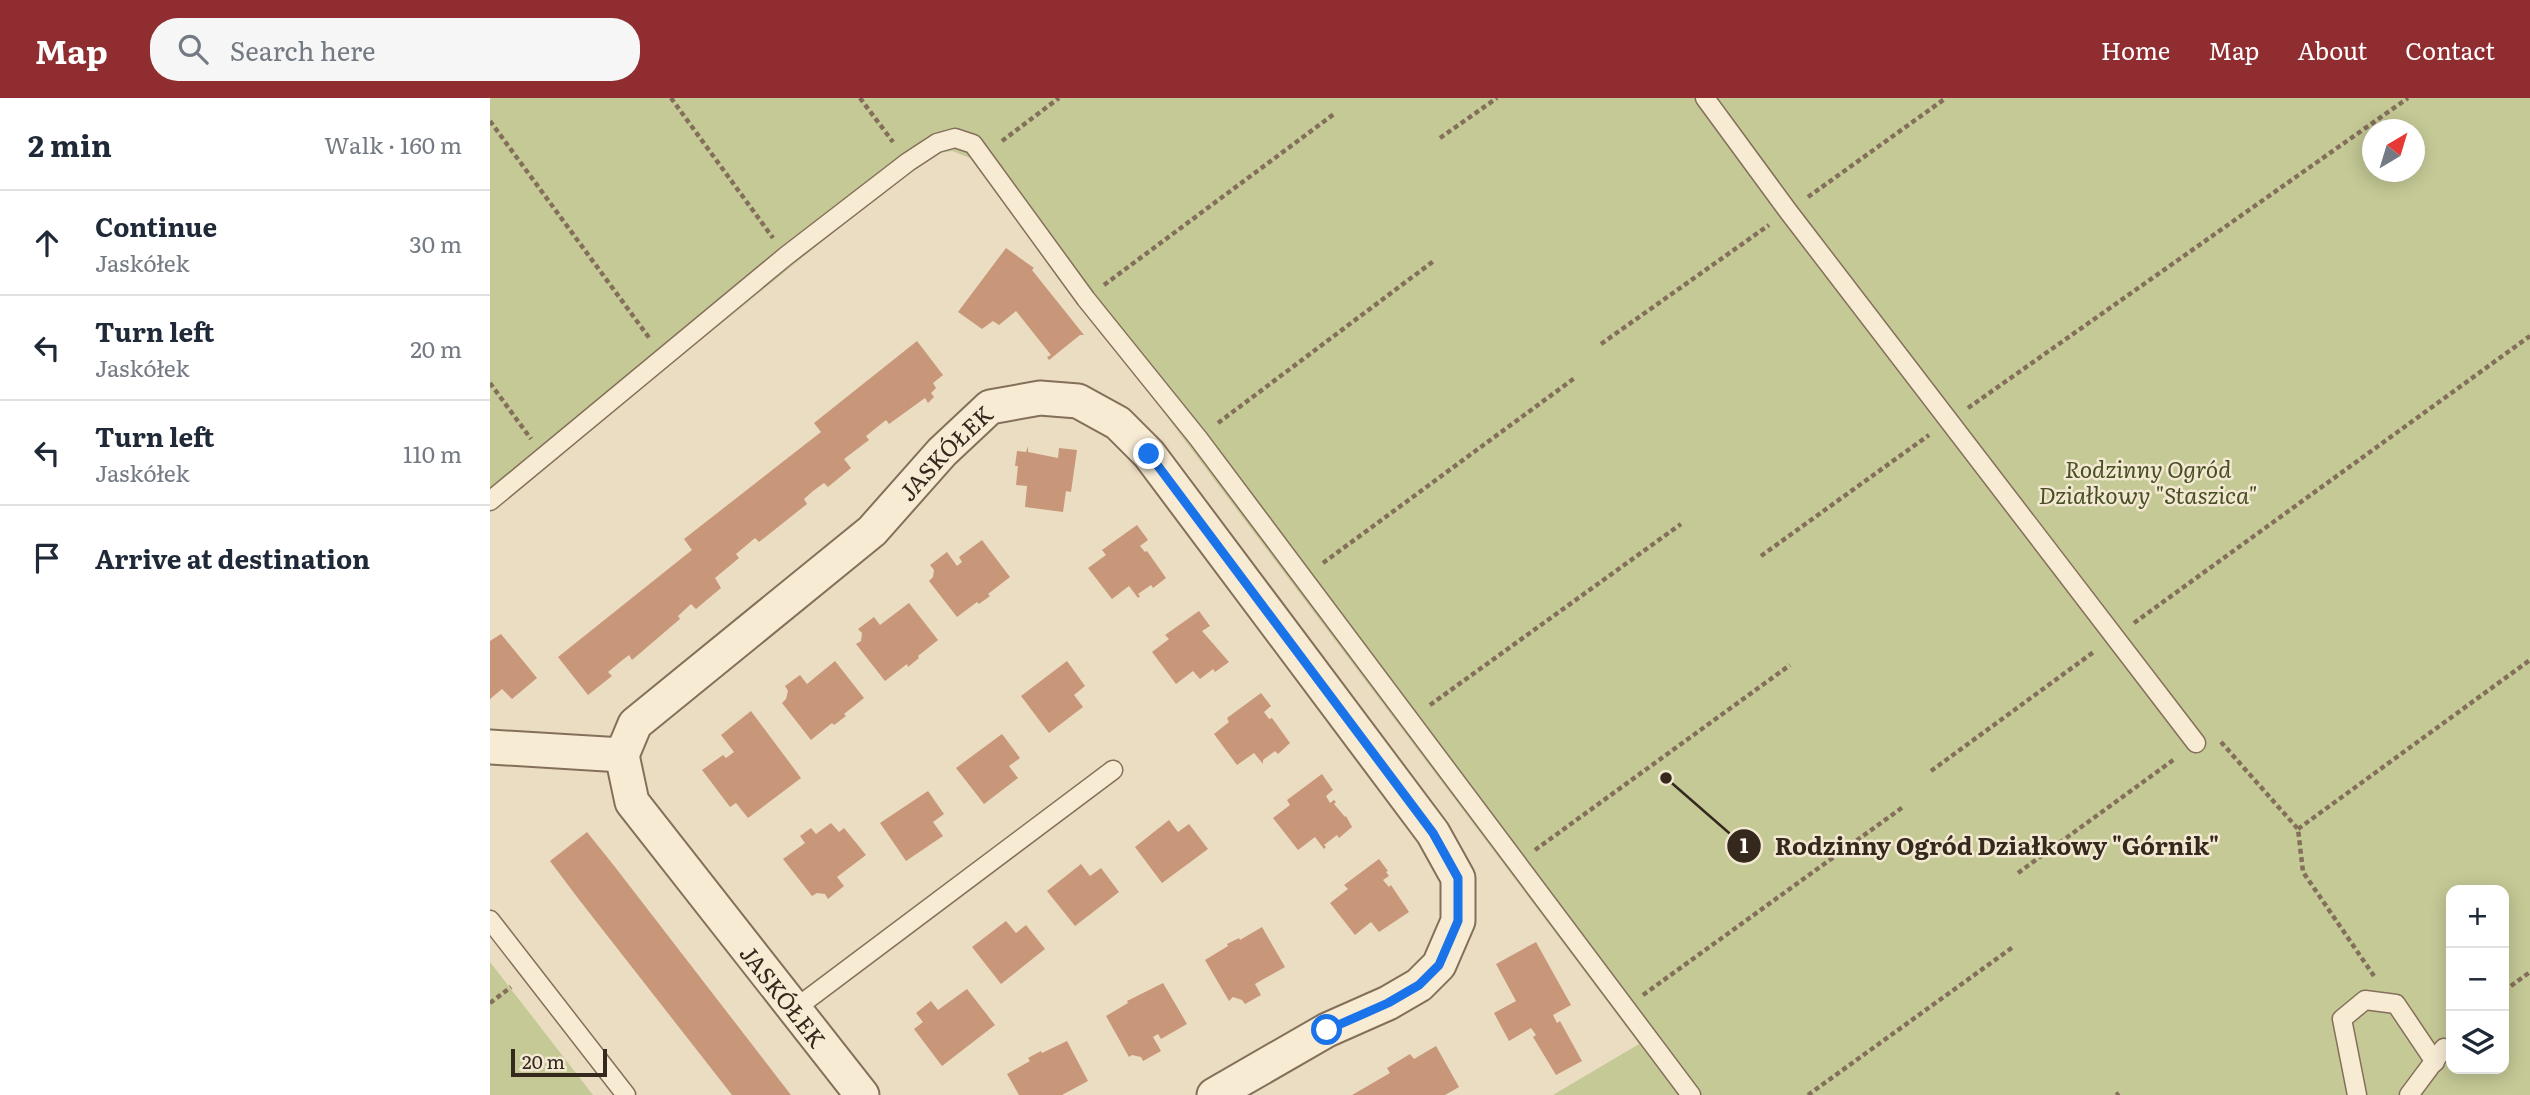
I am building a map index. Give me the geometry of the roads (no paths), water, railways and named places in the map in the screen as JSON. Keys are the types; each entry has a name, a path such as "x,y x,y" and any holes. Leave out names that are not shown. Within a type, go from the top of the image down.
{"street":[{"name":"JASKÓŁEK","path":"862,1095 632,802 622,755 635,724 872,531 942,452 990,407 1040,398 1078,401 1118,423 1149,454 1433,833 1458,878 1458,921 1439,965 1419,985 1388,1003 1327,1030 1214,1095"},
{"path":"490,747 622,755"}],"lane":[{"path":"1705,98 1788,211 2196,743"},
{"path":"490,501 786,256 908,162 937,143 955,138 973,144 1086,299 1198,439 1691,1095"},
{"path":"796,1008 1113,770"},
{"path":"490,920 625,1095"},
{"path":"2357,1095 2342,1019 2365,1000 2396,1004 2439,1055 2409,1095"}],"place":[{"name":"Rodzinny Ogród Działkowy \"Górnik\"","path":"1666,778"}],"park label":[{"name":"Rodzinny Ogród Działkowy \"Staszica\"","path":"2148,481"}]}
